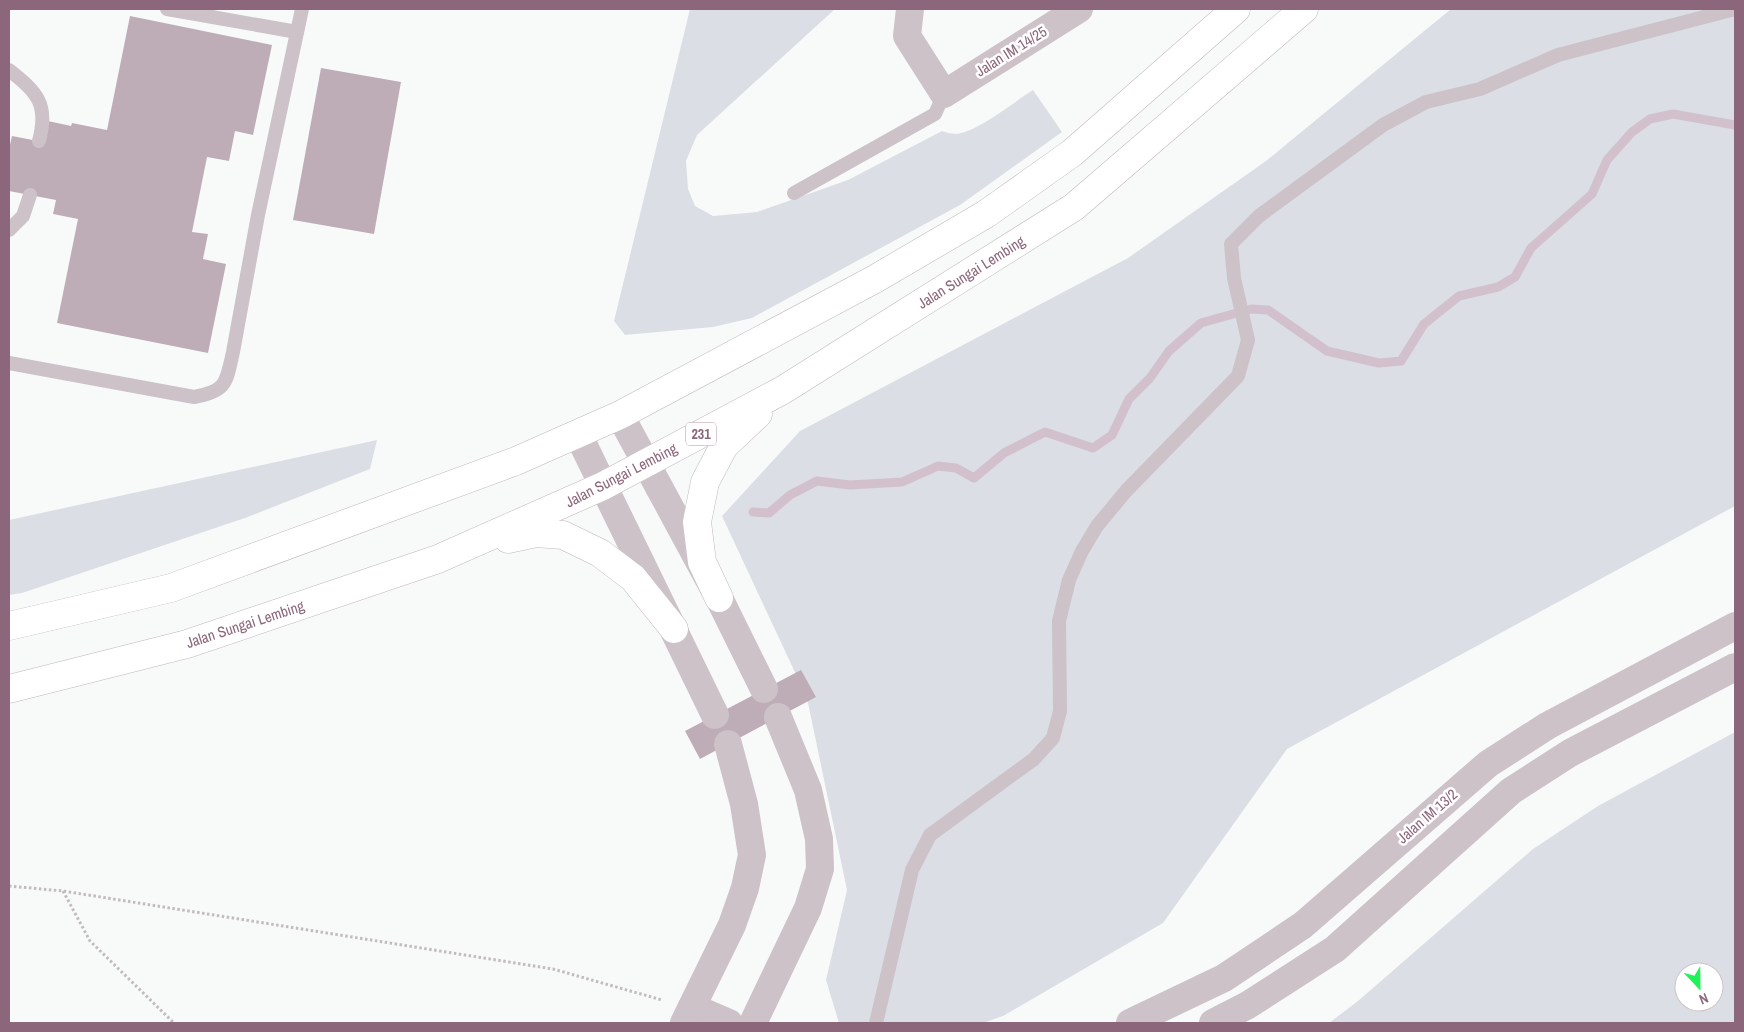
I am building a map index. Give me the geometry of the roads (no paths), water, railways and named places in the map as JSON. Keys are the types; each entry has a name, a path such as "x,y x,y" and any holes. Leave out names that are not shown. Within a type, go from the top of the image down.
{"main road":[{"path":"9,626 171,588 516,461 620,415 875,279 986,214 1072,152 1236,9"},
{"name":"Jalan Sungai Lembing","path":"9,689 187,644 438,558 603,486 783,390 1074,207 1304,9"},
{"path":"719,598 702,562 697,522 705,482 724,446 783,390"},
{"path":"438,558 536,533 563,535 600,553 632,578 674,629"}],"street":[{"path":"910,9 907,36 944,94"},
{"name":"Jalan IM 14/25","path":"944,94 1079,9"},
{"path":"620,415 719,598 764,689"},
{"path":"578,434 715,715"},
{"name":"Jalan IM 13/2","path":"1130,1023 1224,978 1303,925 1488,764 1547,726 1735,626"},
{"path":"1213,1023 1248,1005 1335,949 1511,791 1570,754 1735,666"},
{"path":"753,1023 808,908 820,869 819,838 808,790 778,717"},
{"path":"728,744 744,804 752,855 745,888 732,926 688,1015 729,1023"}],"lane":[{"path":"167,9 297,32"},
{"path":"9,363 194,397 212,394 222,386 228,373 233,352 258,216 302,9"},
{"path":"876,1023 912,870 930,834 1034,759 1053,738 1060,712 1059,621 1069,580 1082,551 1097,526 1126,492 1238,376 1248,340 1234,278 1231,244 1259,216 1383,125 1426,102 1480,89 1558,55 1735,9"},
{"path":"9,70 30,87 40,104 44,123 39,141"},
{"path":"794,193 934,114 944,94"},
{"path":"9,230 23,216 30,195"}],"waterway":[{"path":"753,512 769,513 790,495 817,481 850,485 902,482 938,466 956,468 974,478 1004,453 1045,432 1093,448 1112,435 1129,399 1150,378 1169,351 1201,323 1251,309 1268,310 1327,351 1379,363 1401,361 1424,324 1459,296 1498,287 1515,277 1531,248 1592,194 1607,160 1632,132 1650,119 1673,114 1735,125"}]}
